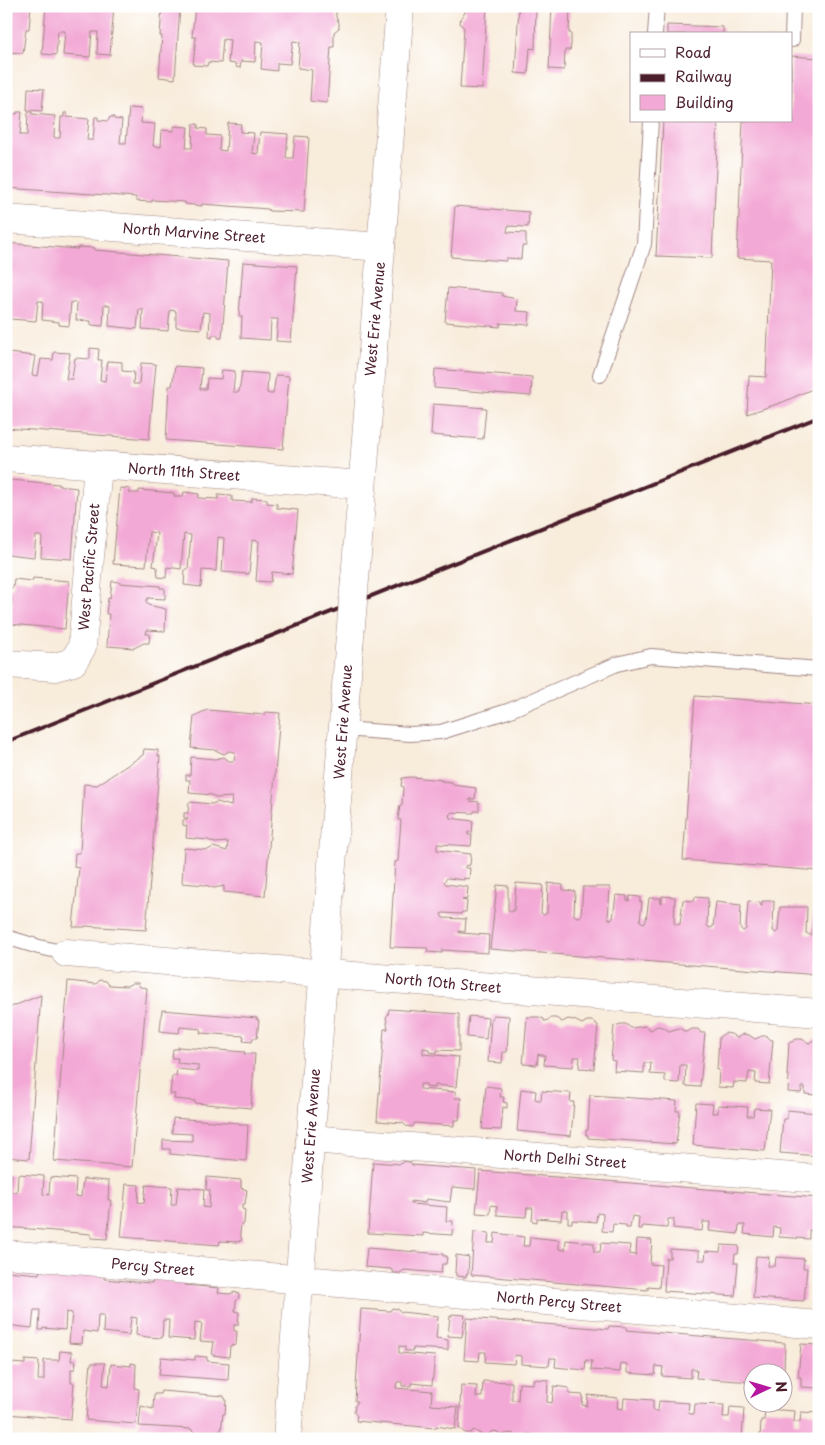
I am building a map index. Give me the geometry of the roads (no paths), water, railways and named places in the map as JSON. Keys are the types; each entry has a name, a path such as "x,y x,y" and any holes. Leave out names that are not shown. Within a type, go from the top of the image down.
{"street":[{"name":"West Erie Avenue","path":"287,1439 400,6"},
{"name":"North Marvine Street","path":"6,219 381,247"},
{"name":"North 11th Street","path":"6,458 362,484"},
{"name":"West Pacific Street","path":"6,664 55,668 73,662 82,648 98,466"},
{"name":"North 10th Street","path":"66,953 819,1013"},
{"name":"North Delhi Street","path":"310,1139 819,1179"},
{"name":"Percy Street","path":"6,1254 299,1280"},
{"name":"North Percy Street","path":"299,1280 819,1325"}],"lane":[{"path":"655,32 657,6"},
{"path":"792,40 793,6"},
{"path":"600,375 644,244 651,122"},
{"path":"343,729 410,734 441,732 508,711 617,664 651,656 819,669"},
{"path":"6,938 66,953"}],"railway":[{"path":"6,742 819,417"}]}
